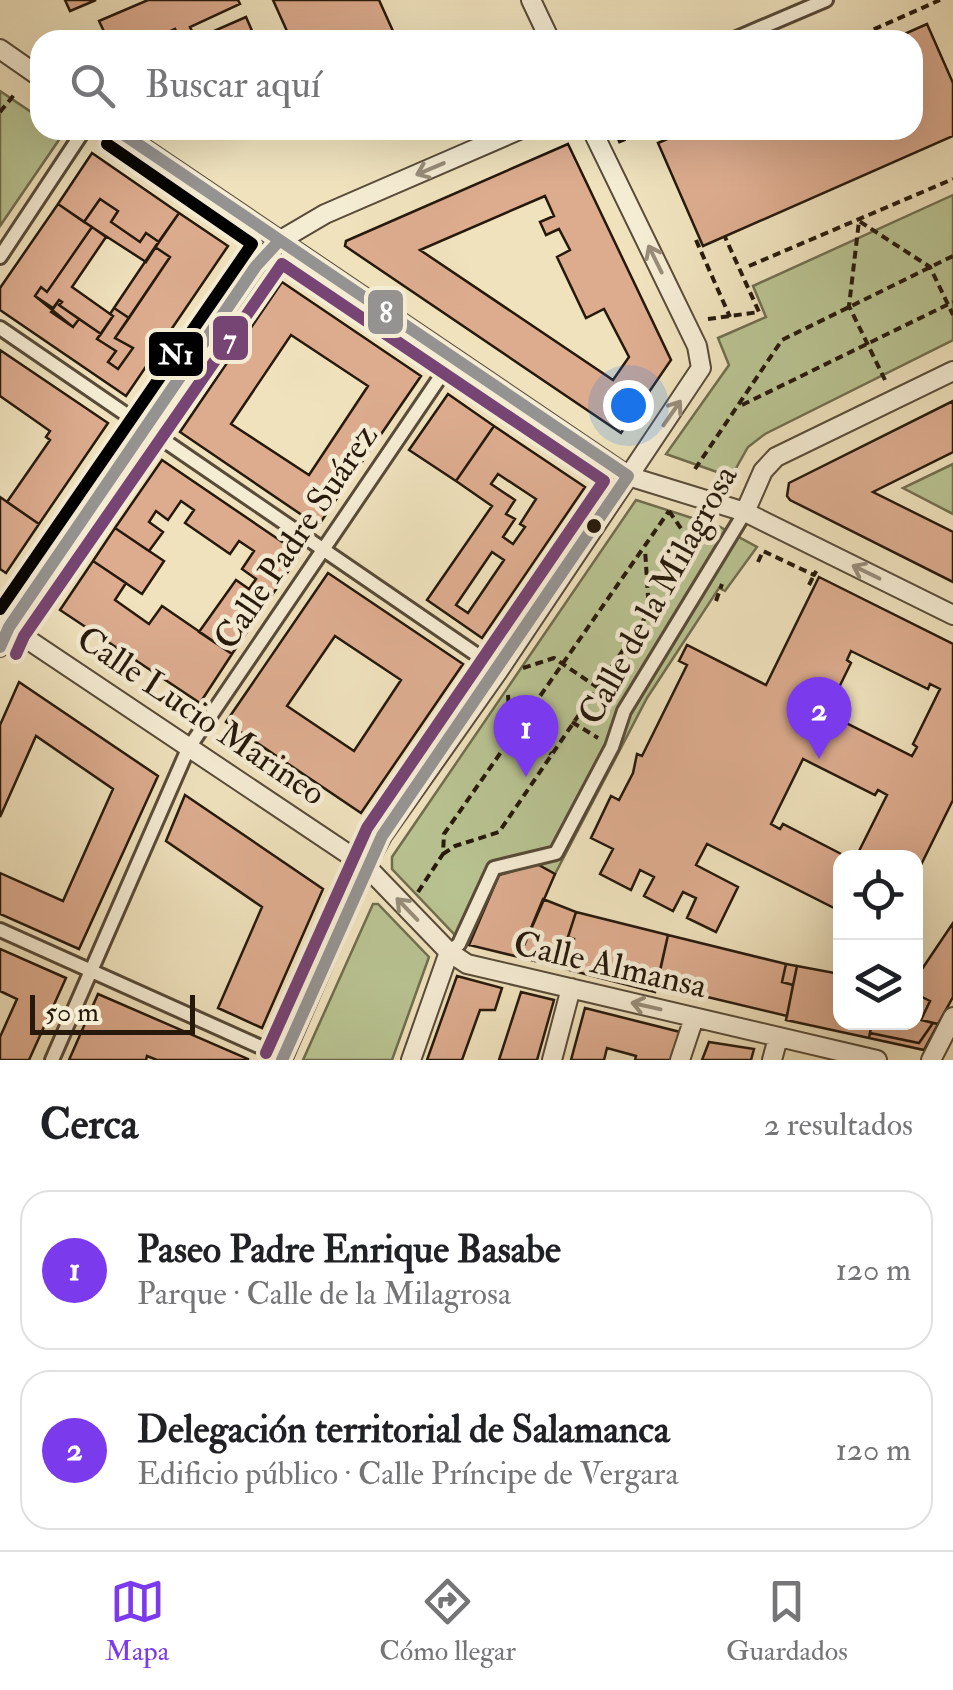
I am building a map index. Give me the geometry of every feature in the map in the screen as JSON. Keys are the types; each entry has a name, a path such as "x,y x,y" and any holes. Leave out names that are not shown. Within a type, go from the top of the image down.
{"street":[{"path":"531,0 545,30"},
{"path":"756,30 826,0"},
{"path":"0,49 30,70"},
{"path":"0,258 77,140"},
{"path":"132,140 628,476 745,512 953,616"},
{"path":"0,647 5,624 256,266 278,241 325,214 496,140"},
{"path":"0,930 283,1059 382,836 507,674 628,476 701,368 702,358 597,140"},
{"path":"0,328 507,674"},
{"name":"Calle Padre Suárez","path":"52,1060 188,750 453,358"},
{"name":"Calle de la Milagrosa","path":"449,952 458,944 494,868 556,853 612,746 624,711 745,512 763,471 776,457 953,370"},
{"name":"Calle Lucio Marineo","path":"5,624 366,866"},
{"name":"Calle Almansa","path":"366,866 449,952 468,964 877,1060"},
{"path":"411,1060 449,952"},
{"path":"552,1060 571,988"},
{"path":"680,1060 694,1018"},
{"path":"931,1060 953,1018"},
{"path":"772,1060 778,1038"}],"path":[{"path":"872,30 940,0"},
{"path":"0,112 14,95"},
{"path":"618,142 623,140"},
{"path":"749,266 953,178"},
{"path":"859,220 930,267 953,315"},
{"path":"859,220 849,306 885,380"},
{"path":"703,320 760,312 725,237"},
{"path":"696,240 730,317"},
{"path":"694,469 782,340 953,256"},
{"path":"740,405 950,303"},
{"path":"443,854 444,834 670,509 724,586 716,602"},
{"path":"414,898 443,854 454,846 499,832 649,612 645,546"},
{"path":"758,562 763,550 814,575"},
{"path":"808,585 820,564"},
{"path":"551,754 510,724 507,674 554,658 598,687"},
{"path":"572,722 594,736"}],"green space":[{"path":"0,91 30,111 30,140 59,140 0,226"},
{"path":"953,195 953,340 765,434 748,447 731,477 666,454 729,365 718,338 766,317 753,286"},
{"path":"953,464 953,514 903,488"},
{"path":"636,500 720,527 757,547 725,591 719,588 647,698 555,874 537,864 499,875 469,945 392,869 392,857"},
{"path":"373,904 378,904 429,957 392,1060 303,1060"}],"building":[{"path":"65,0 96,0 70,11"},
{"path":"148,0 238,0 240,4 190,27 192,30 103,30 99,21"},
{"path":"273,0 379,0 392,30 286,30"},
{"path":"246,17 252,30 216,30"},
{"path":"927,24 953,83 953,136 703,246 658,143 923,140 923,30 914,30"},
{"path":"568,144 671,360 621,433 345,246 346,241","holes":["545,196 554,216 540,222 546,235 559,229 570,250 557,257 586,318 604,309 629,357 613,380 420,250"]},
{"path":"92,153 179,213 159,242 146,233 140,242 111,222 118,211 100,199 84,222 58,204"},
{"path":"100,199 118,211 111,222 140,242 146,233 159,242 146,262 84,222"},
{"path":"58,204 92,227 47,292 41,287 35,296 73,327 79,319 101,334 97,339 116,351 108,362 118,369 133,348 115,338 170,257 155,247 179,213 228,246 126,396 0,310 0,288"},
{"path":"92,227 106,237 72,287 113,316 101,334 59,305 59,300 53,308 35,296 41,287 47,292"},
{"path":"155,247 170,257 129,318 114,308"},
{"path":"282,282 421,376 318,526 180,432","holes":["291,335 368,386 309,475 231,424"]},
{"path":"59,300 59,305 79,319 73,327 51,312"},
{"path":"114,308 129,318 115,338 133,348 118,369 108,362 116,351 97,339"},
{"path":"0,350 108,423 39,524 7,502 50,440 46,437 50,431 0,396"},
{"path":"448,394 494,426 456,481 409,450"},
{"path":"953,401 953,452 873,492 953,532 953,582 787,496 789,483"},
{"path":"494,426 585,487 482,638 427,600 492,506 456,481","holes":["498,474 536,499 513,544 503,537 515,519 506,514 515,500 491,484","492,552 504,560 468,613 456,605"]},
{"path":"162,460 300,554 232,654 199,632 236,580 249,589 256,579 242,569 254,551 239,541 230,554 185,523 194,510 181,501 168,520 156,511 149,522 163,532 149,551 115,528"},
{"path":"0,497 39,524 6,573 0,569"},
{"path":"115,528 164,561 142,594 93,561"},
{"path":"93,561 126,583 115,600 149,624 162,606 232,654 200,703 60,610"},
{"path":"328,573 463,664 361,813 226,722","holes":["335,636 401,680 354,751 287,706"]},
{"path":"819,577 953,644 953,800 923,861 923,850 860,850 887,795 878,790 875,795 803,759 771,824 780,829 783,824 833,850 833,907 707,844 696,865 738,887 716,932 687,918 696,898 683,892 673,911 644,896 654,877 640,870 631,890 600,874 613,849 591,838 611,796 619,800 633,773 637,754 642,756 687,665 679,661 687,645 766,685","holes":["851,651 928,689 930,684 940,689 913,744 917,747 912,756 836,718 833,723 824,718 851,663 847,660"]},
{"path":"19,682 158,776 79,949 0,914 0,873 63,901 113,789 36,736 0,817 0,725"},
{"path":"185,795 323,889 262,1028 218,1008 262,907 166,841"},
{"path":"537,864 555,874 519,957 469,945 499,875"},
{"path":"543,899 576,912 568,937 574,939 566,969 519,957"},
{"path":"576,912 668,935 655,992 566,969 574,939 568,937"},
{"path":"953,923 953,997 938,1024 923,1020 930,1001 923,998 923,968"},
{"path":"668,935 786,964 782,982 793,985 787,1016 657,985"},
{"path":"0,949 66,978 29,1060 0,1060 0,1037 17,999 0,991"},
{"path":"786,964 797,966 793,985 782,982"},
{"path":"797,966 833,973 833,1030 870,1030 869,1038 786,1020"},
{"path":"457,976 502,988 495,1010 480,1010 462,1060 427,1060"},
{"path":"521,992 554,1000 537,1060 499,1060"},
{"path":"98,994 248,1060 157,1060 147,1056 146,1060 69,1060"},
{"path":"923,998 930,1001 923,1016"},
{"path":"585,1008 680,1032 671,1060 635,1060 636,1056 607,1048 604,1060 571,1060"},
{"path":"923,1020 933,1023 919,1043 870,1033 923,1030"},
{"path":"933,1023 938,1024 924,1050 869,1038 870,1033 919,1043"},
{"path":"709,1042 754,1049 751,1060 702,1060"}],"transit line":[{"name":"8","path":"132,140 628,476 382,836 282,1060"},
{"name":"N1","path":"0,609 252,244 107,144"},
{"name":"8","path":"0,647 9,627 256,266 279,241"},
{"name":"7","path":"16,654 24,636 282,264 604,481 367,828 266,1053"}],"place":[{"name":"Delegación territorial de Salamanca","path":"819,759"},
{"name":"Paseo Padre Enrique Basabe","path":"526,777"}]}
